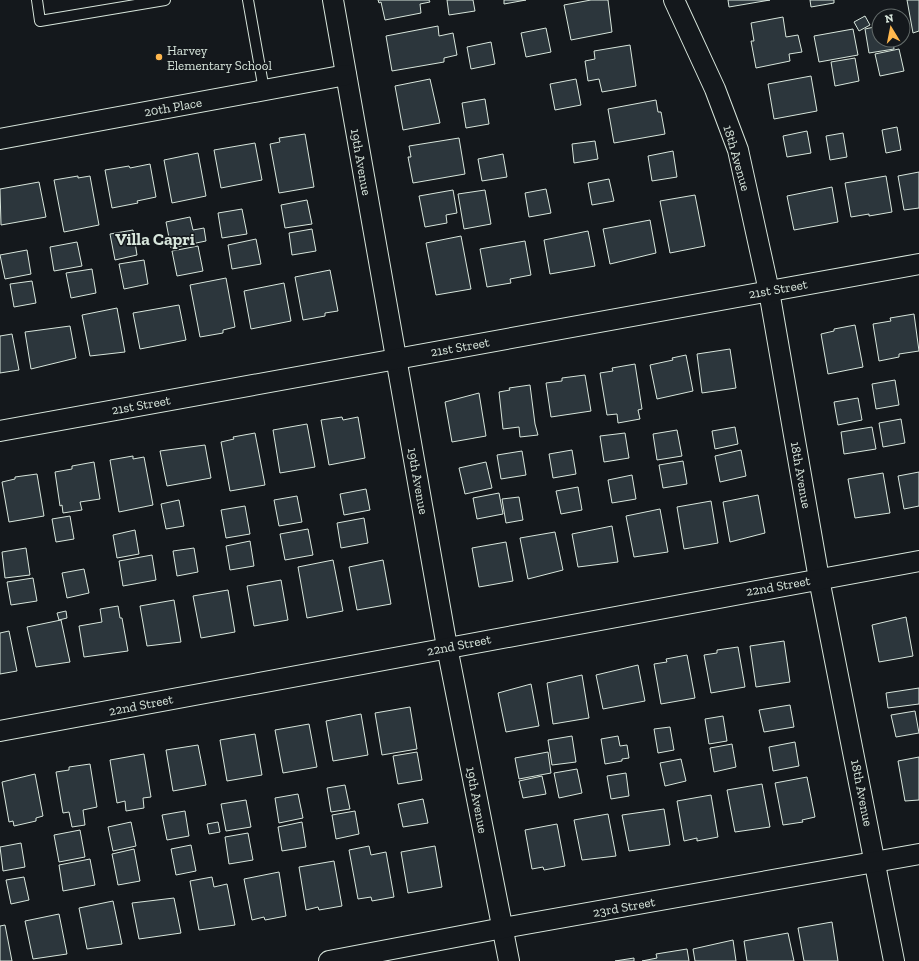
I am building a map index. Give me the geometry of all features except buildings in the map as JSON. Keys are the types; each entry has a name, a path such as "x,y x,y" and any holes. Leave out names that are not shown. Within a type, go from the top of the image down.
{"street":[{"name":"19th Avenue","path":"333,0 447,647 509,961"},
{"name":"18th Avenue","path":"674,0 715,89 738,150 769,291 819,579 876,862 894,961"},
{"name":"20th Place","path":"0,139 346,75"},
{"name":"21st Street","path":"0,431 919,264"},
{"name":"22nd Street","path":"0,731 447,647 919,561"},
{"name":"23rd Street","path":"329,961 503,928 919,854"}],"lane":[{"path":"37,0 40,21 165,0"},
{"path":"248,0 264,90"}],"place":[{"name":"Harvey Elementary School","path":"159,57"}],"district":[{"name":"Villa Capri","path":"155,239"}]}
